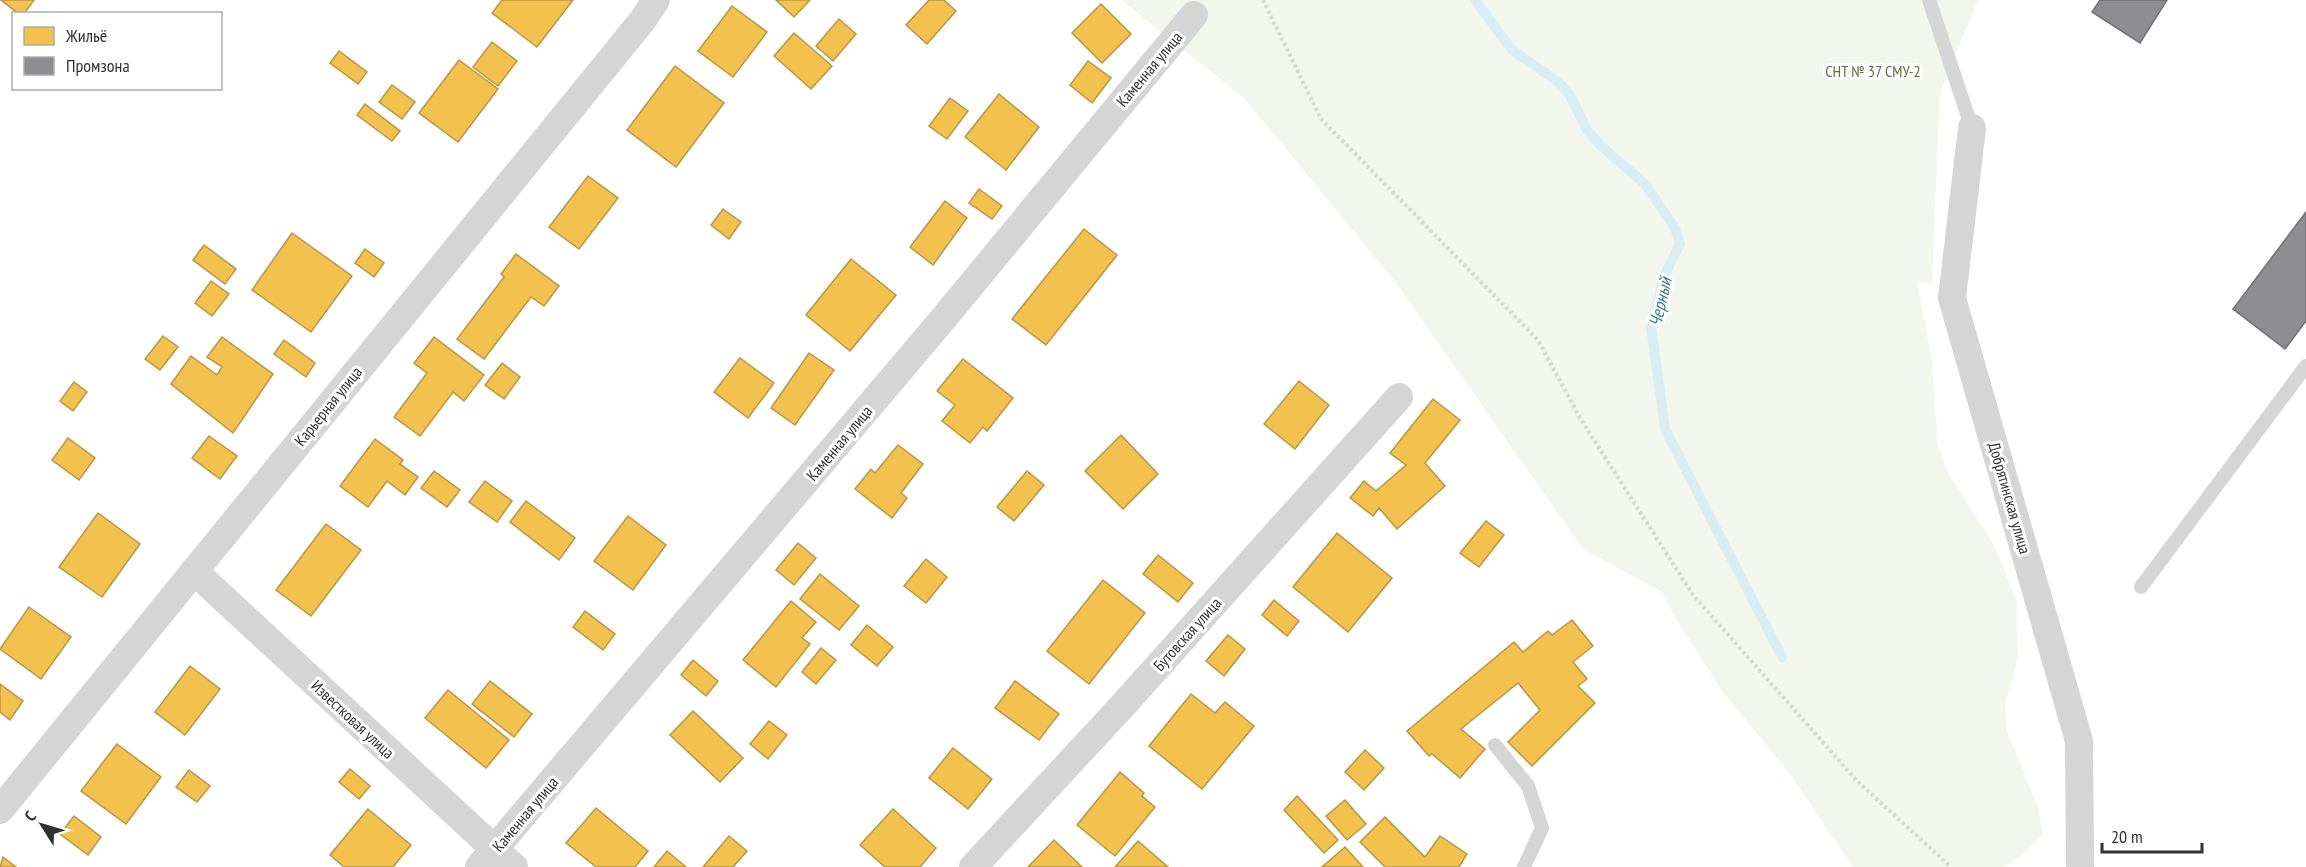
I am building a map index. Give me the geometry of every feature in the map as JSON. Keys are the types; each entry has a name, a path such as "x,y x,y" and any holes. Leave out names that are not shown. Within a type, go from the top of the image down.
{"street":[{"name":"Карьерная улица","path":"0,810 642,21 656,0"},
{"name":"Каменная улица","path":"496,861 1194,15"},
{"name":"Добрятинская улица","path":"1972,128 1953,298 2079,741 2080,867"},
{"name":"Бутовская улица","path":"973,867 1125,703 1399,398"},
{"name":"Известковая улица","path":"194,571 496,861"}],"lane":[{"path":"1929,0 1972,128"},
{"path":"2141,587 2306,366"},
{"path":"1495,745 1528,786 1542,828 1524,867"}],"path":[{"path":"1263,0 1321,119 1538,340 1580,418 1693,595 1857,781 1951,867"}],"green space":[{"name":"СНТ № 37 СМУ-2","path":"1121,0 1978,0 1940,93 1932,284 1917,282 1932,361 1938,446 1948,473 1995,547 2017,602 2018,657 2005,706 2007,731 2038,807 2043,835 2026,852 2003,867 1853,867 1790,774 1722,691 1675,617 1662,592 1583,549 1396,283 1245,99"}],"building: Жильё":[{"path":"1,0 34,0 25,12 16,12"},
{"path":"502,0 573,0 537,47 492,13"},
{"path":"776,0 810,0 794,17"},
{"path":"929,0 944,0 956,11 927,44 906,25"},
{"path":"1101,4 1131,34 1102,63 1072,33"},
{"path":"732,6 767,32 733,77 698,51"},
{"path":"839,19 856,34 833,61 816,46"},
{"path":"794,33 832,66 811,89 774,56"},
{"path":"492,42 517,61 498,86 473,67"},
{"path":"339,51 367,72 358,84 330,63"},
{"path":"459,60 498,89 458,142 419,113"},
{"path":"1088,61 1111,78 1092,103 1070,85"},
{"path":"675,66 724,103 676,167 627,130"},
{"path":"392,85 415,102 402,119 379,102"},
{"path":"999,94 1039,127 1006,170 965,137"},
{"path":"950,98 968,111 947,139 929,126"},
{"path":"365,104 400,131 392,141 357,115"},
{"path":"588,176 618,198 579,249 549,227"},
{"path":"979,189 1002,206 992,219 969,203"},
{"path":"945,201 967,218 933,265 910,247"},
{"path":"723,209 741,222 729,239 711,225"},
{"path":"1084,229 1117,255 1046,345 1012,319"},
{"path":"292,233 352,276 311,332 252,290"},
{"path":"204,245 236,269 225,284 193,260"},
{"path":"365,249 384,263 374,277 355,263"},
{"path":"516,254 559,286 544,306 531,297 484,359 457,339 504,277 501,274"},
{"path":"851,259 896,295 850,351 806,315"},
{"path":"211,281 229,294 212,316 195,303"},
{"path":"163,336 178,347 160,370 145,359"},
{"path":"222,337 273,374 233,433 171,384 191,356 217,375 222,367 207,357"},
{"path":"434,337 484,375 464,401 453,392 420,436 394,417 427,373 414,363"},
{"path":"284,340 315,363 306,377 274,354"},
{"path":"809,353 834,370 795,425 771,408"},
{"path":"740,358 774,383 748,418 714,392"},
{"path":"963,359 1013,398 987,431 983,427 970,443 942,421 955,405 937,391"},
{"path":"502,363 520,377 504,399 485,385"},
{"path":"1299,381 1329,405 1295,449 1264,424"},
{"path":"74,382 87,392 73,411 60,401"},
{"path":"1433,399 1460,420 1425,463 1445,486 1397,529 1379,508 1373,516 1350,498 1364,481 1376,491 1406,465 1390,453"},
{"path":"1121,435 1158,474 1123,509 1085,471"},
{"path":"209,436 237,456 220,479 192,458"},
{"path":"68,438 95,458 79,480 52,460"},
{"path":"375,439 403,460 400,464 418,477 405,495 387,481 368,507 340,486"},
{"path":"898,445 923,464 901,493 907,498 892,518 855,489 871,469 875,473"},
{"path":"434,471 460,490 447,507 421,488"},
{"path":"1027,471 1044,485 1014,521 997,507"},
{"path":"485,481 512,501 497,522 469,502"},
{"path":"526,501 575,538 559,560 510,522"},
{"path":"98,513 140,544 102,597 59,567"},
{"path":"628,516 666,545 633,590 594,561"},
{"path":"1486,521 1504,535 1479,567 1460,553"},
{"path":"326,524 361,550 311,616 276,590"},
{"path":"1337,533 1392,578 1348,632 1293,587"},
{"path":"798,543 816,558 794,585 776,570"},
{"path":"1158,555 1193,583 1178,602 1143,574"},
{"path":"926,559 947,577 926,603 904,586"},
{"path":"820,574 859,606 839,630 800,599"},
{"path":"1103,580 1145,613 1089,684 1047,651"},
{"path":"1274,600 1299,621 1287,636 1262,615"},
{"path":"791,601 816,622 802,638 810,644 776,687 743,660"},
{"path":"29,607 71,637 41,679 0,649"},
{"path":"585,611 615,634 603,650 573,627"},
{"path":"1572,620 1593,646 1573,662 1587,679 1578,686 1595,703 1532,766 1508,742 1540,710 1518,683 1461,729 1485,749 1460,778 1432,754 1429,756 1407,731 1514,642 1523,652 1548,631 1552,635"},
{"path":"867,625 893,647 877,666 851,645"},
{"path":"1228,635 1245,649 1224,676 1206,661"},
{"path":"821,648 836,660 816,684 802,672"},
{"path":"693,660 718,681 706,696 681,675"},
{"path":"190,666 220,689 185,735 155,712"},
{"path":"490,681 532,714 514,737 472,704"},
{"path":"1015,681 1059,714 1039,740 995,708"},
{"path":"0,684 23,701 10,720 0,712"},
{"path":"448,690 509,740 486,768 425,718"},
{"path":"1191,694 1215,713 1225,702 1254,726 1202,789 1149,746"},
{"path":"693,711 743,758 720,782 670,735"},
{"path":"769,721 787,735 768,759 750,744"},
{"path":"117,744 161,777 126,824 81,791"},
{"path":"953,748 992,779 968,809 929,778"},
{"path":"1365,750 1384,768 1364,790 1345,772"},
{"path":"350,769 370,786 359,799 339,782"},
{"path":"189,770 210,786 197,802 176,787"},
{"path":"1120,772 1144,793 1142,796 1155,807 1115,856 1077,825"},
{"path":"1297,796 1338,840 1324,853 1284,810"},
{"path":"1345,800 1366,824 1347,840 1326,816"},
{"path":"596,808 648,851 635,867 596,867 566,843"},
{"path":"368,809 411,845 393,867 344,867 330,855"},
{"path":"893,809 936,848 920,867 885,867 860,845"},
{"path":"74,816 101,837 88,855 60,834"},
{"path":"1385,817 1425,857 1440,836 1467,854 1459,867 1385,867 1360,842"},
{"path":"729,836 747,851 733,867 703,867"},
{"path":"1054,840 1082,867 1028,867"},
{"path":"1138,841 1168,867 1115,867"},
{"path":"1345,847 1363,867 1322,867"},
{"path":"667,851 686,867 654,867"},
{"path":"3,857 16,867 0,867"}],"building: Промзона":[{"path":"2100,0 2167,0 2140,43 2092,12"},
{"path":"2306,212 2306,321 2285,349 2233,309"}],"waterway":[{"name":"Черный","path":"1475,0 1512,50 1557,81 1570,95 1587,130 1600,145 1645,184 1675,228 1680,244 1665,274 1651,326 1665,429 1782,657"}]}
